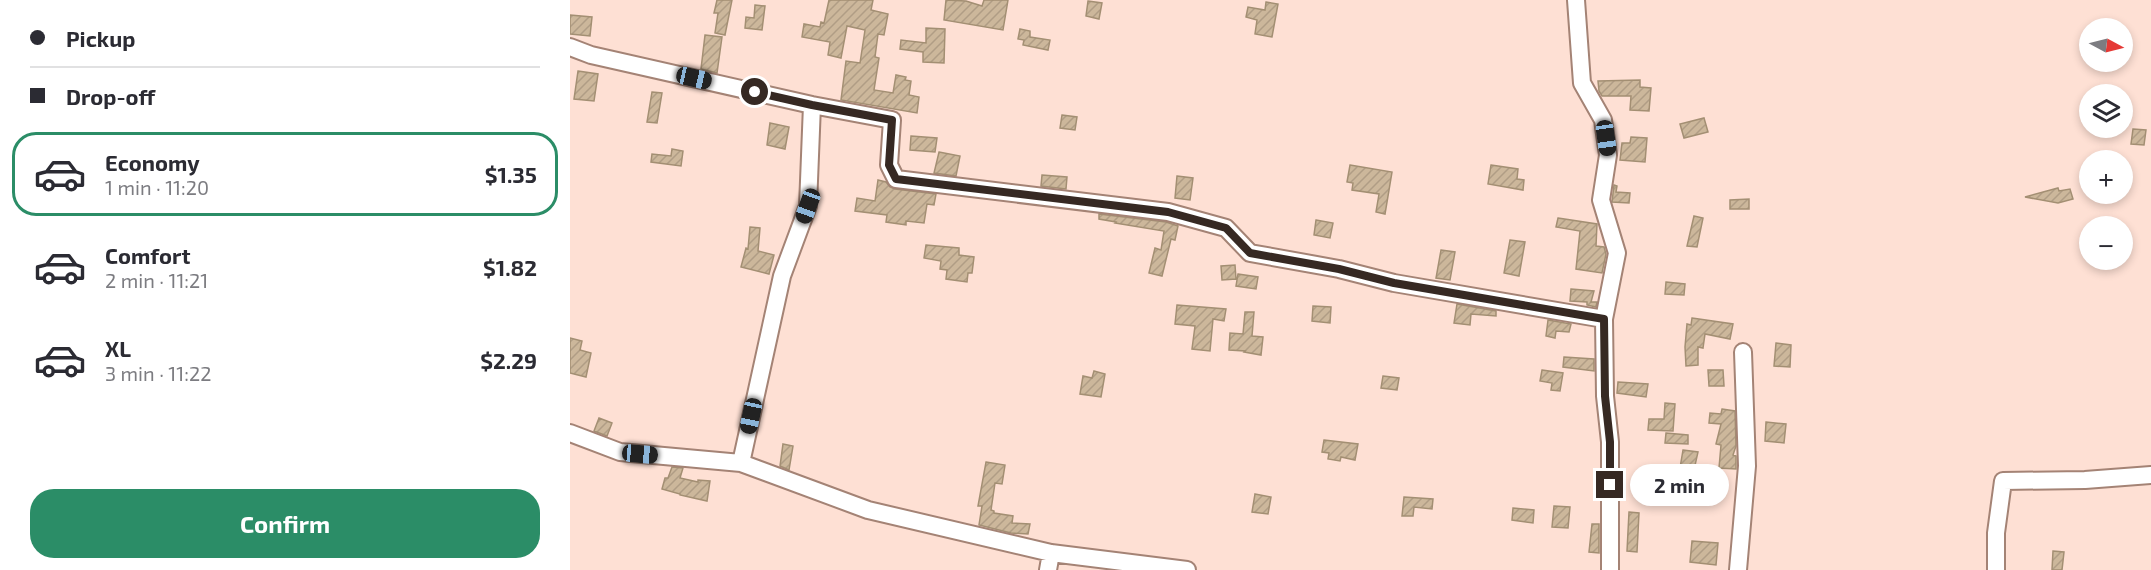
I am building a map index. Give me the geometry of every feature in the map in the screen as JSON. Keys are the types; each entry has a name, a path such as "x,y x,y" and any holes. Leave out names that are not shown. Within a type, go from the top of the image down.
{"street":[{"path":"1576,0 1582,83 1603,120 1608,155 1601,200 1617,254 1604,319 1605,396 1610,442 1610,570"},
{"path":"570,47 591,55 812,105 892,120 889,165 896,179 1168,212 1226,228 1250,253 1339,269 1394,283 1604,319"},
{"path":"741,463 782,276 808,206 812,105"},
{"path":"1738,570 1747,466 1743,352"},
{"path":"570,434 620,452 741,463 868,510 1050,562 1188,570"},
{"path":"1996,570 1996,532 2003,481 2085,480 2151,475"}],"building":[{"path":"717,0 732,0 725,35 715,33 718,13 714,13"},
{"path":"829,0 873,0 871,10 888,14 884,35 878,34 875,57 879,58 874,90 893,93 896,75 906,77 905,80 911,81 909,95 919,97 917,113 841,100 846,61 860,63 865,30 847,26 841,58 828,55 830,42 802,37 804,24 820,27 821,22 824,23"},
{"path":"946,0 966,1 982,6 984,0 1008,0 1003,30 944,20"},
{"path":"1088,1 1102,3 1099,19 1086,16"},
{"path":"1266,2 1278,4 1272,37 1255,34 1257,20 1246,17 1248,7 1265,10"},
{"path":"755,5 765,6 762,30 745,28 746,17 754,18"},
{"path":"570,15 592,17 590,36 570,34"},
{"path":"926,28 945,29 944,63 923,62 923,52 900,49 901,40 926,43"},
{"path":"1020,29 1030,31 1030,37 1050,40 1048,50 1023,45 1024,40 1018,39"},
{"path":"705,35 722,37 717,73 701,69"},
{"path":"578,71 598,74 594,101 574,99"},
{"path":"1640,80 1640,87 1651,88 1649,111 1630,110 1631,96 1602,96 1599,91 1598,81"},
{"path":"652,92 662,93 657,123 647,122"},
{"path":"1062,115 1077,117 1075,130 1060,128"},
{"path":"1704,118 1708,132 1684,138 1680,124"},
{"path":"770,123 789,127 785,149 767,145"},
{"path":"2133,129 2146,130 2144,145 2131,144"},
{"path":"911,136 937,138 935,152 910,150"},
{"path":"1631,137 1647,138 1645,162 1620,160 1622,143 1630,143"},
{"path":"672,149 683,151 681,166 651,162 652,154 671,156"},
{"path":"939,152 960,156 956,176 934,173"},
{"path":"1350,165 1392,172 1385,214 1376,212 1379,194 1352,190 1353,183 1347,182"},
{"path":"1491,165 1518,169 1517,179 1524,180 1523,190 1488,184"},
{"path":"1042,175 1067,177 1066,189 1041,186"},
{"path":"1177,176 1193,178 1190,200 1175,198"},
{"path":"878,180 886,182 895,189 936,194 934,205 927,204 924,223 906,221 906,225 886,222 887,215 855,211 857,198 875,201"},
{"path":"1614,185 1617,186 1616,192 1630,193 1629,203 1612,202"},
{"path":"2058,188 2059,191 2070,189 2073,199 2058,203 2025,197"},
{"path":"1749,199 1749,209 1730,209 1730,200"},
{"path":"1099,214 1166,222 1178,226 1175,240 1171,239 1162,276 1149,273 1155,248 1161,250 1164,231 1099,219"},
{"path":"1694,216 1703,218 1697,247 1687,246"},
{"path":"1558,218 1597,224 1596,246 1604,247 1606,254 1602,273 1576,269 1580,231 1556,227"},
{"path":"1316,220 1333,223 1330,238 1314,235"},
{"path":"750,227 760,228 758,251 774,255 769,274 741,267 746,248 748,249"},
{"path":"1510,240 1525,242 1519,276 1504,273"},
{"path":"926,245 959,248 959,255 974,257 972,273 968,273 967,282 946,279 947,270 940,269 941,261 924,258"},
{"path":"1441,250 1455,252 1450,280 1436,278"},
{"path":"1235,265 1236,279 1222,280 1221,266"},
{"path":"1238,274 1258,277 1256,289 1236,286"},
{"path":"1666,282 1685,284 1684,295 1665,294"},
{"path":"1571,289 1594,291 1591,302 1597,302 1596,307 1587,305 1587,302 1570,301"},
{"path":"1457,304 1496,311 1496,316 1471,314 1470,325 1454,323"},
{"path":"1177,305 1226,309 1224,321 1213,319 1210,351 1192,349 1195,326 1175,324"},
{"path":"1313,306 1331,307 1330,323 1312,321"},
{"path":"1245,312 1254,312 1252,336 1263,337 1261,355 1229,350 1230,333 1243,334"},
{"path":"1692,318 1733,324 1730,339 1705,334 1703,348 1698,347 1698,365 1686,366 1687,324 1691,325"},
{"path":"1548,320 1571,324 1569,332 1556,331 1555,338 1546,336"},
{"path":"570,338 582,341 580,350 591,353 586,377 570,373"},
{"path":"1776,343 1791,345 1790,367 1774,366"},
{"path":"1564,357 1594,359 1594,371 1563,367"},
{"path":"1542,370 1563,373 1560,391 1551,390 1552,383 1540,381"},
{"path":"1708,370 1723,370 1724,386 1709,386"},
{"path":"1094,371 1105,374 1101,397 1080,394 1083,376 1092,378"},
{"path":"1383,376 1399,378 1397,390 1381,388"},
{"path":"1618,382 1648,384 1646,397 1617,393"},
{"path":"1665,403 1675,404 1673,431 1648,430 1649,419 1664,419"},
{"path":"1722,409 1735,411 1736,446 1733,455 1736,456 1736,469 1719,468 1721,445 1716,444 1721,424 1709,423 1710,413 1721,414"},
{"path":"599,418 612,423 607,436 594,431"},
{"path":"1766,422 1786,424 1784,443 1765,441"},
{"path":"1666,433 1688,435 1688,444 1665,443"},
{"path":"1324,440 1358,444 1355,460 1341,457 1340,461 1328,459 1329,453 1322,452"},
{"path":"783,444 793,446 789,470 780,466"},
{"path":"1683,450 1698,452 1694,470 1680,468"},
{"path":"986,462 1005,465 1002,484 995,483 991,510 994,513 1013,516 1012,523 1030,524 1028,534 1011,533 979,525 982,506 978,506"},
{"path":"672,467 683,468 680,478 698,482 698,480 710,481 707,501 662,489 665,478 668,478"},
{"path":"1255,494 1271,497 1268,514 1252,512"},
{"path":"1404,497 1433,499 1432,509 1414,507 1413,516 1402,516"},
{"path":"1554,506 1570,507 1568,528 1552,527"},
{"path":"1513,508 1534,510 1533,523 1512,520"},
{"path":"1629,512 1639,513 1637,552 1627,551"},
{"path":"1592,524 1599,524 1599,553 1589,552"},
{"path":"1692,541 1718,543 1716,565 1690,562"},
{"path":"2053,551 2064,552 2062,570 2052,570"}],"route":[{"path":"755,92 892,120 889,165 896,179 1168,212 1226,228 1250,253 1339,269 1394,283 1604,319 1610,485"}]}
